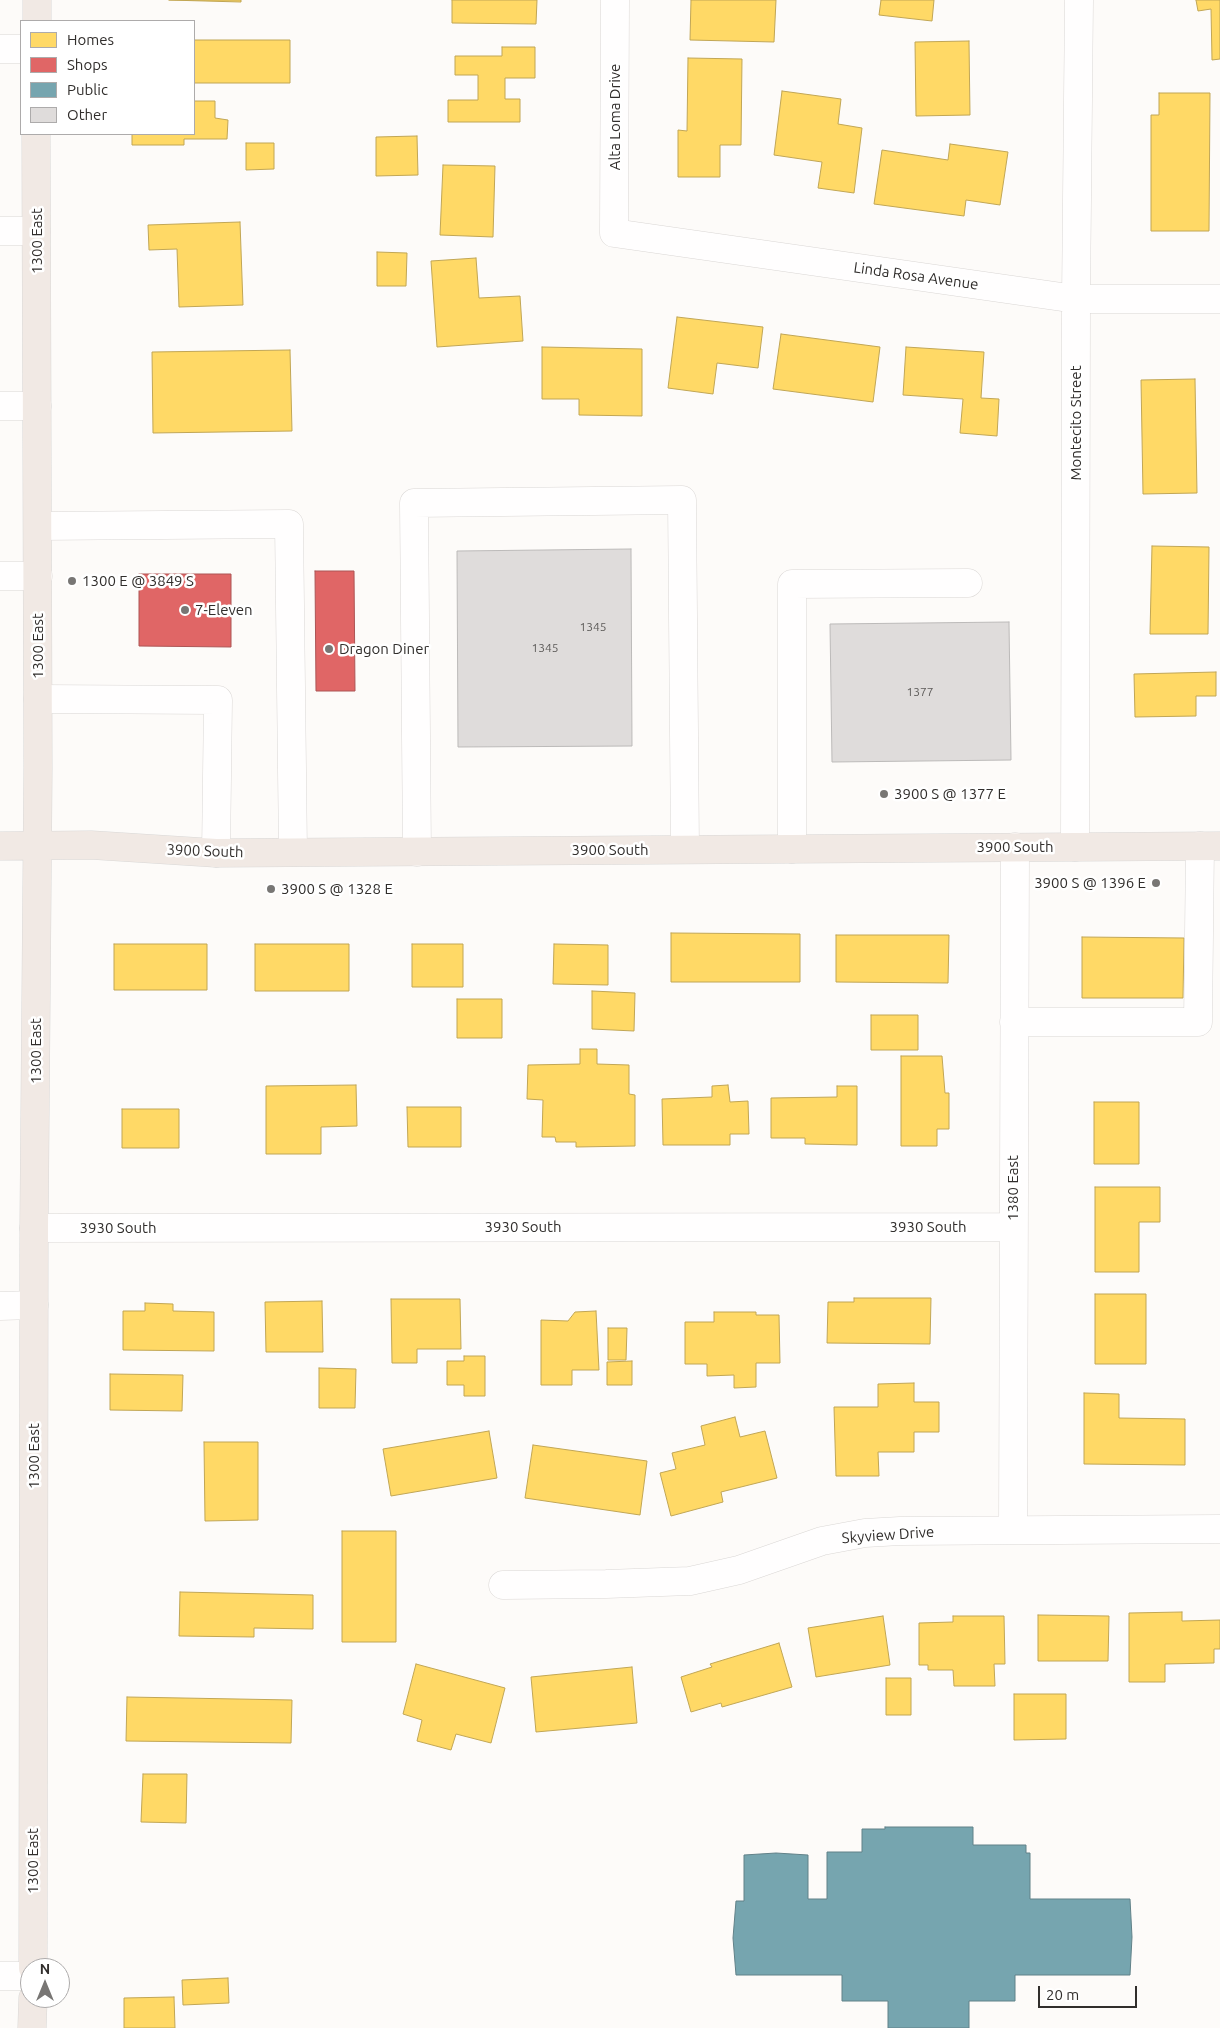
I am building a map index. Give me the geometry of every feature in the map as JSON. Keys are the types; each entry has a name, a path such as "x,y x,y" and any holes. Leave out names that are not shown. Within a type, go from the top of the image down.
{"main road":[{"path":"36,20 37,0"},
{"name":"1300 East","path":"33,1958 34,1228 38,699 36,135"},
{"name":"3900 South","path":"0,846 91,845 216,853 1210,846"},
{"path":"32,2028 33,2008"}],"street":[{"name":"Alta Loma Drive","path":"614,234 615,0"},
{"name":"Montecito Street","path":"1075,847 1076,299 1079,0"},
{"path":"0,48 20,48"},
{"path":"0,231 36,231"},
{"name":"Linda Rosa Avenue","path":"614,234 1076,299 1220,299"},
{"path":"0,406 37,406"},
{"path":"416,852 414,503 682,500 685,850"},
{"path":"38,526 289,524 293,852"},
{"path":"0,576 38,576"},
{"path":"792,849 792,584 968,583"},
{"path":"38,699 218,700 216,853"},
{"path":"1014,1022 1198,1022 1210,846"},
{"name":"1380 East","path":"1013,1530 1014,847"},
{"name":"3930 South","path":"34,1228 1013,1226"},
{"path":"0,1306 34,1305"},
{"name":"Skyview Drive","path":"503,1585 606,1584 690,1580 739,1570 822,1541 865,1533 1220,1529"},
{"path":"0,1976 20,1976"}],"building: Homes":[{"path":"169,0 241,0 241,2"},
{"path":"452,0 537,0 536,24 452,23"},
{"path":"691,0 776,0 774,42 690,40"},
{"path":"881,0 934,0 932,21 879,15"},
{"path":"1196,0 1220,0 1220,59 1212,60 1211,9 1198,11"},
{"path":"195,40 290,40 290,83 195,83"},
{"path":"969,41 970,115 916,116 915,42"},
{"path":"502,47 535,47 535,78 505,78 505,99 520,99 520,122 448,122 448,100 478,100 478,75 455,75 455,56 502,56"},
{"path":"688,58 742,59 741,145 720,145 720,177 678,177 678,130 687,131"},
{"path":"782,91 841,99 838,124 862,128 854,193 818,188 822,162 774,155"},
{"path":"1159,93 1210,93 1209,231 1151,231 1151,115 1159,115"},
{"path":"195,101 215,101 215,118 228,120 227,139 184,139 184,145 132,145 132,135 195,135"},
{"path":"417,136 418,175 376,176 376,137"},
{"path":"246,143 274,143 274,169 246,170"},
{"path":"950,144 1008,152 1000,205 966,200 964,216 874,204 882,150 948,160"},
{"path":"443,165 495,166 493,237 440,235"},
{"path":"240,222 243,305 179,307 177,249 149,250 148,225"},
{"path":"377,252 407,253 406,286 377,286"},
{"path":"476,258 479,298 520,296 523,341 437,347 431,261"},
{"path":"677,317 763,327 758,368 717,363 713,394 668,388"},
{"path":"781,334 880,347 873,402 773,389"},
{"path":"542,347 642,349 642,416 579,415 579,399 542,399"},
{"path":"906,347 984,352 981,398 999,399 997,436 960,433 963,399 903,395"},
{"path":"290,350 292,431 153,433 152,352"},
{"path":"1195,379 1197,493 1143,494 1141,380"},
{"path":"1152,546 1209,547 1208,634 1150,634"},
{"path":"1216,672 1216,696 1196,696 1196,716 1135,717 1134,674"},
{"path":"671,933 800,934 800,982 671,982"},
{"path":"836,935 949,935 948,983 836,982"},
{"path":"1082,937 1184,938 1183,998 1082,998"},
{"path":"114,944 207,944 207,990 114,990"},
{"path":"255,944 349,944 349,991 255,991"},
{"path":"412,944 463,944 463,987 412,987"},
{"path":"554,944 608,945 608,985 553,984"},
{"path":"592,991 635,993 634,1031 592,1029"},
{"path":"457,999 502,999 502,1038 457,1038"},
{"path":"871,1015 918,1015 918,1050 871,1050"},
{"path":"580,1049 597,1049 597,1064 629,1065 629,1094 635,1095 635,1146 576,1147 576,1142 556,1142 555,1137 542,1137 543,1100 527,1099 528,1065 580,1064"},
{"path":"901,1056 942,1056 945,1093 949,1093 949,1129 937,1129 937,1146 901,1146"},
{"path":"356,1085 357,1126 321,1127 321,1154 266,1154 266,1086"},
{"path":"728,1085 730,1102 748,1101 749,1134 730,1134 730,1145 663,1145 662,1099 712,1097 712,1086"},
{"path":"837,1086 857,1086 857,1145 805,1144 805,1138 771,1138 771,1098 837,1097"},
{"path":"1094,1102 1139,1102 1139,1164 1094,1164"},
{"path":"407,1107 461,1107 461,1147 408,1147"},
{"path":"122,1109 179,1109 179,1148 122,1148"},
{"path":"1095,1187 1160,1187 1160,1222 1139,1222 1139,1272 1095,1272"},
{"path":"1095,1294 1146,1294 1146,1364 1095,1364"},
{"path":"854,1298 931,1298 930,1344 827,1343 828,1302 854,1302"},
{"path":"391,1299 460,1299 461,1349 417,1349 417,1363 392,1363"},
{"path":"322,1301 323,1352 266,1352 265,1302"},
{"path":"145,1303 173,1304 173,1311 214,1312 214,1351 123,1350 123,1311 145,1311"},
{"path":"596,1311 599,1370 572,1370 572,1385 541,1385 541,1320 568,1321 575,1312"},
{"path":"714,1312 756,1312 756,1315 779,1315 780,1363 756,1363 756,1387 734,1388 734,1375 707,1376 707,1364 685,1364 685,1322 714,1322"},
{"path":"608,1328 627,1328 626,1360 608,1360"},
{"path":"464,1356 485,1356 485,1396 464,1396 464,1385 447,1385 447,1361 464,1361"},
{"path":"632,1361 632,1385 607,1385 607,1362"},
{"path":"319,1368 356,1369 355,1408 319,1408"},
{"path":"110,1374 183,1375 182,1411 110,1410"},
{"path":"914,1383 914,1402 939,1402 939,1432 914,1432 914,1452 878,1452 879,1476 836,1476 834,1407 878,1407 878,1384"},
{"path":"1084,1393 1119,1394 1119,1418 1185,1419 1185,1465 1084,1464"},
{"path":"735,1417 740,1437 765,1431 777,1478 721,1492 723,1502 671,1516 660,1473 676,1469 672,1453 705,1445 701,1426"},
{"path":"489,1431 497,1478 391,1496 383,1449"},
{"path":"204,1442 258,1442 258,1520 205,1521"},
{"path":"533,1445 647,1461 640,1515 525,1498"},
{"path":"342,1531 396,1531 396,1642 342,1642"},
{"path":"180,1592 313,1595 313,1629 254,1628 254,1637 179,1636"},
{"path":"1182,1612 1182,1621 1220,1620 1220,1649 1214,1649 1214,1663 1165,1664 1165,1682 1129,1682 1129,1613"},
{"path":"1038,1615 1109,1616 1108,1661 1038,1661"},
{"path":"883,1616 890,1665 816,1677 808,1628"},
{"path":"953,1616 1004,1616 1005,1664 994,1664 995,1686 954,1686 953,1670 928,1670 928,1665 919,1665 919,1623 953,1622"},
{"path":"779,1643 792,1687 722,1707 721,1703 691,1712 681,1677 712,1667 710,1664"},
{"path":"416,1664 505,1688 491,1743 456,1734 451,1750 417,1741 422,1720 403,1714"},
{"path":"632,1667 637,1723 536,1732 531,1677"},
{"path":"886,1678 911,1678 911,1715 886,1715"},
{"path":"1014,1694 1066,1694 1066,1739 1014,1740"},
{"path":"127,1697 292,1700 291,1743 126,1741"},
{"path":"143,1774 187,1774 186,1823 141,1822"},
{"path":"228,1978 229,2003 183,2005 182,1980"},
{"path":"174,1997 175,2028 124,2028 124,1998"}],"building: Shops":[{"path":"315,571 354,571 355,691 316,691"},
{"name":"7-Eleven","path":"139,574 231,574 231,647 139,646"}],"building: Public":[{"path":"885,1827 973,1827 973,1845 1026,1845 1026,1853 1030,1853 1030,1899 1130,1899 1132,1937 1130,1975 1015,1975 1015,2001 969,2001 969,2028 888,2028 888,2001 842,2001 842,1975 736,1975 733,1938 736,1901 744,1901 744,1855 776,1853 808,1855 808,1899 827,1899 827,1852 862,1852 862,1829 885,1829"}],"building: Other":[{"path":"631,549 632,746 458,747 457,551"},
{"path":"1009,622 1011,760 832,762 830,624"}],"place":[{"name":"1300 E @ 3849 S","path":"72,581"},
{"name":"7-Eleven","path":"185,610"},
{"name":"Dragon Diner","path":"329,649"},
{"name":"3900 S @ 1377 E","path":"884,794"},
{"name":"3900 S @ 1396 E","path":"1156,883"},
{"name":"3900 S @ 1328 E","path":"271,889"}]}
